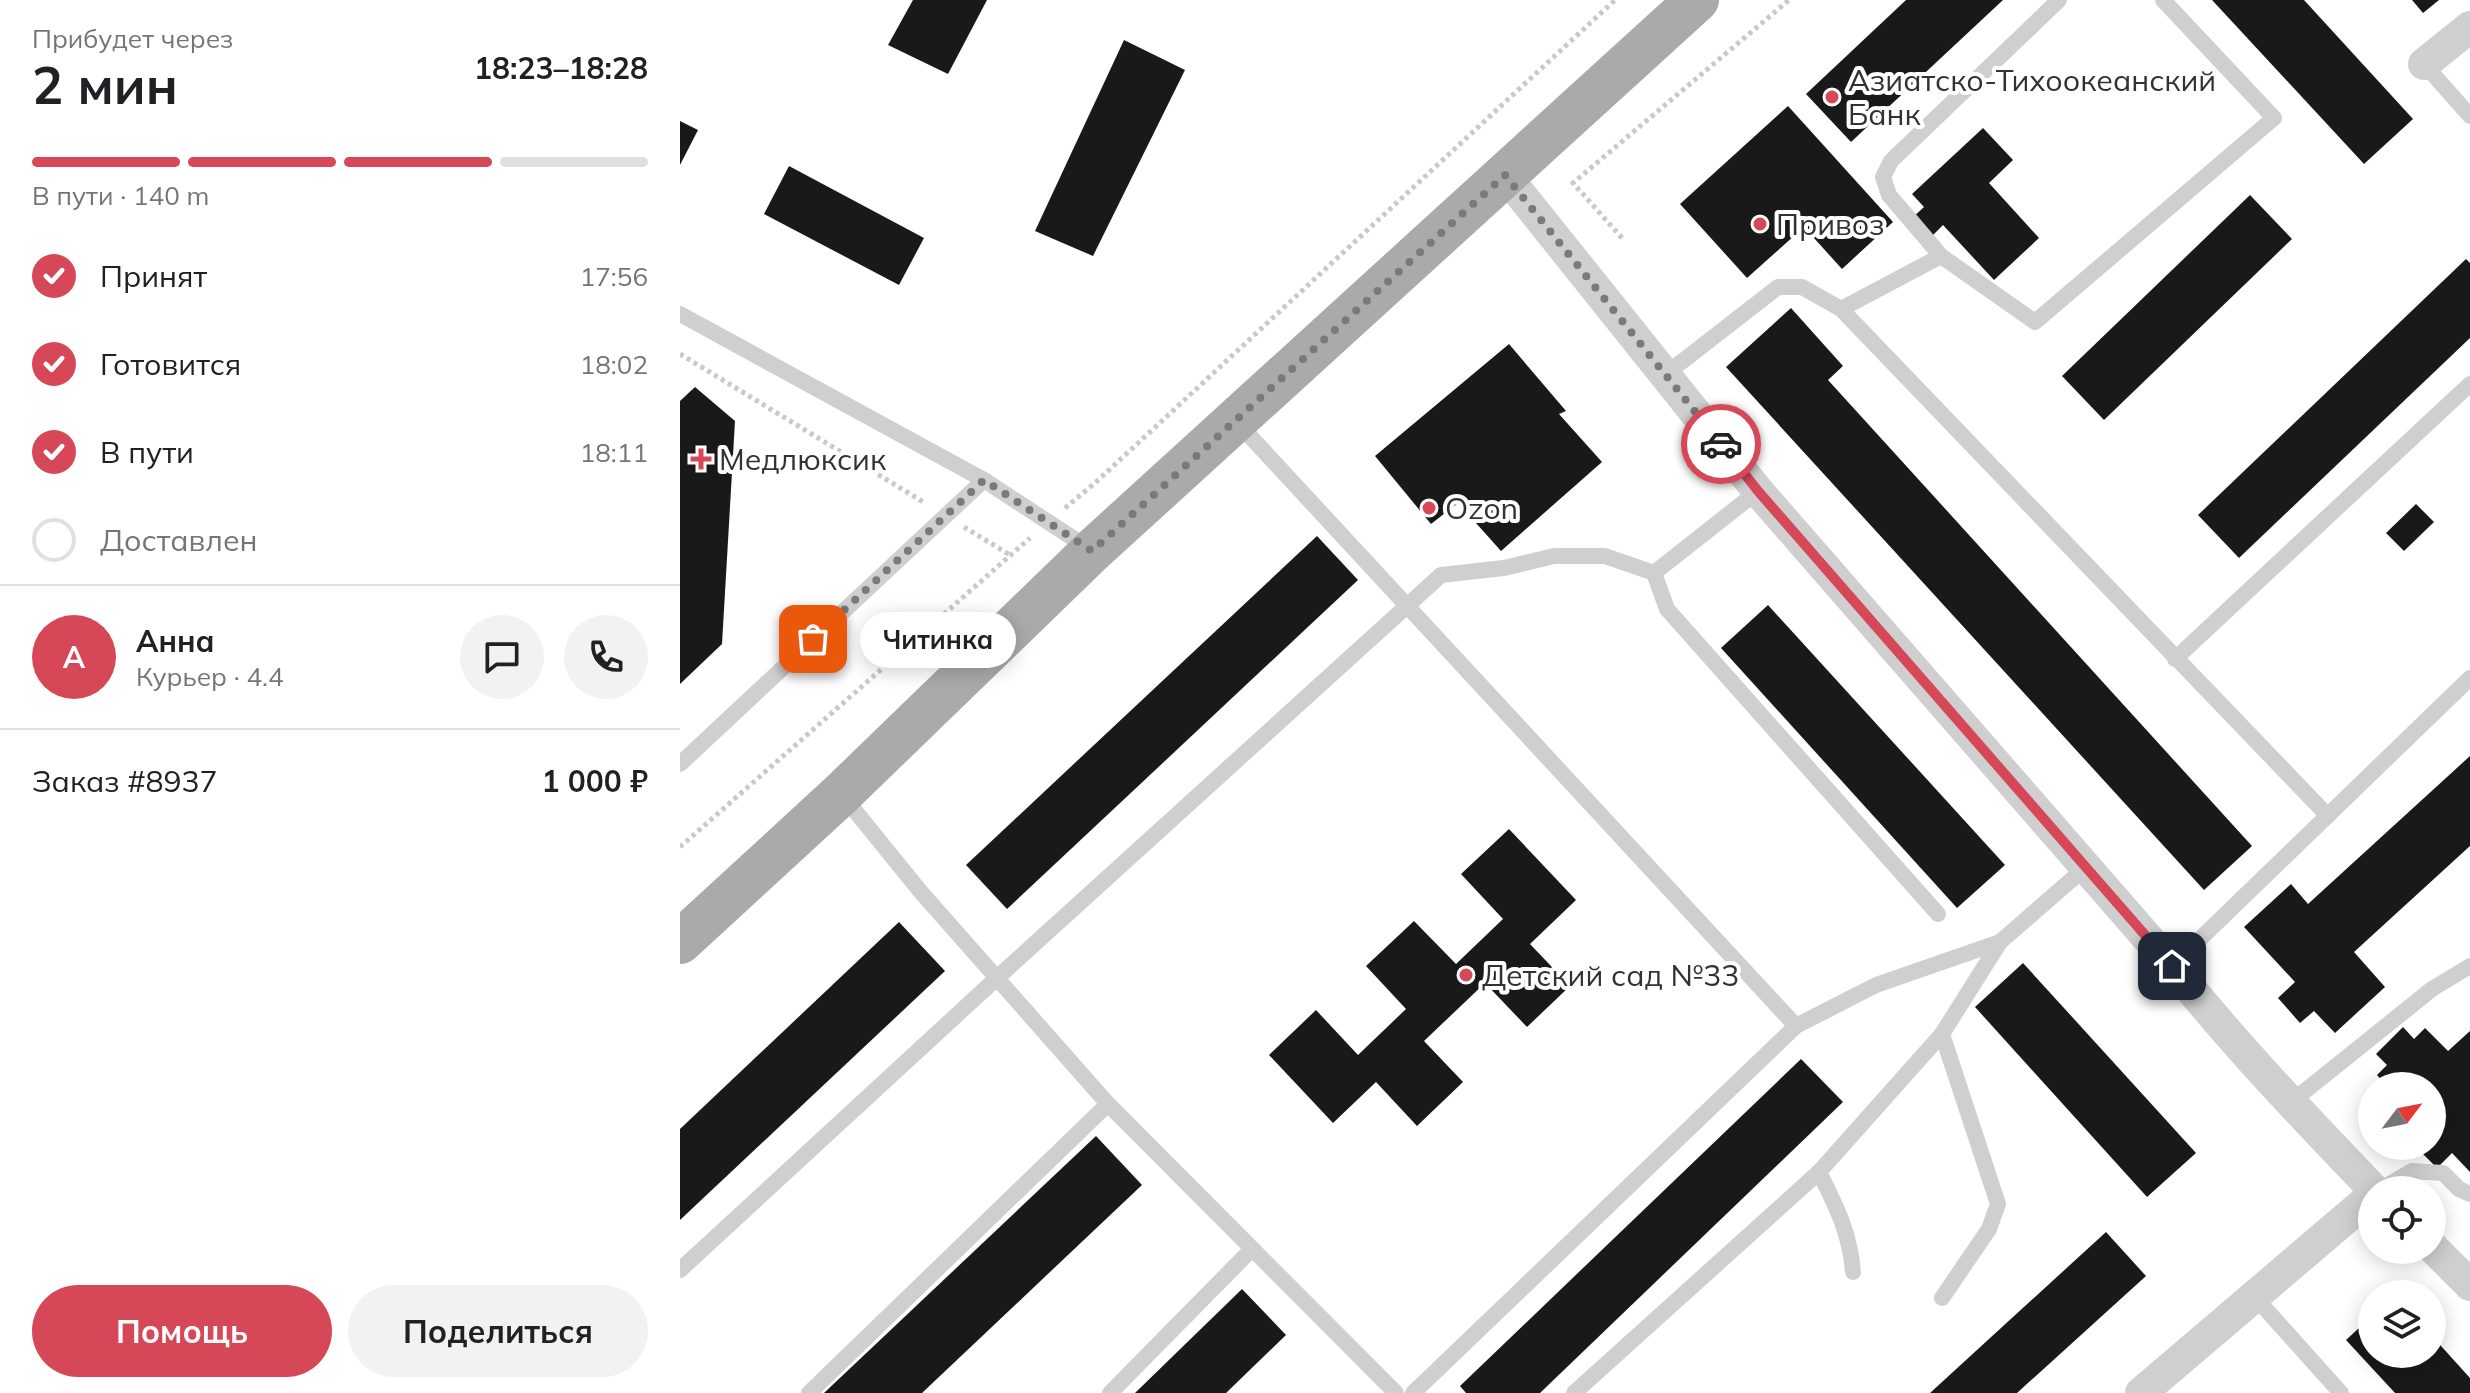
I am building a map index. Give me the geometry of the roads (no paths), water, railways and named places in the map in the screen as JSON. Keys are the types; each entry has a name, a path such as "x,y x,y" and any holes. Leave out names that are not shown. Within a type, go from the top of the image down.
{"main road":[{"path":"680,942 841,794 1092,551 1697,0"}],"street":[{"path":"2424,64 2470,27"},
{"path":"1505,175 1758,491 2172,966 2217,1022 2360,1176"},
{"path":"2141,1393 2358,1208"},
{"path":"2446,1261 2470,1285"}],"lane":[{"path":"2059,0 1891,161 1883,177 1889,195 1941,256 2035,322 2274,118 2163,0"},
{"path":"2424,64 2470,116"},
{"path":"1841,309 1941,256"},
{"path":"1666,374 1778,287 1802,287 1841,309 2328,816"},
{"path":"681,316 984,480 1092,551"},
{"path":"2175,659 2470,384"},
{"path":"1235,419 1796,1026"},
{"path":"680,764 984,480"},
{"path":"1654,573 1758,491"},
{"path":"680,1270 1441,575 1504,568 1554,556 1605,556 1654,573"},
{"path":"1654,573 1667,609 1938,914"},
{"path":"2172,966 2470,678"},
{"path":"841,794 920,891 1108,1104 1396,1393"},
{"path":"1574,1393 1819,1172 1942,1034 2000,942 2085,868"},
{"path":"1413,1393 1796,1026 1876,985 2000,942"},
{"path":"2290,1103 2432,989 2470,966"},
{"path":"1942,1034 1998,1204 1989,1229 1942,1298"},
{"path":"809,1393 1108,1104"},
{"path":"2404,1176 2412,1171 2443,1173 2459,1189 2470,1194"},
{"path":"1819,1172 1841,1214 1851,1250 1853,1272"},
{"path":"1110,1393 1251,1250"},
{"path":"2254,1296 2341,1393"}],"place":[{"name":"Азиатско-Тихоокеанский Банк","path":"1832,97"},
{"name":"Привоз","path":"1760,224"},
{"name":"Медлюксик","path":"701,459"},
{"name":"Ozon","path":"1429,508"},
{"name":"Читинка","path":"813,639"},
{"name":"Детский сад №33","path":"1466,975"}]}
